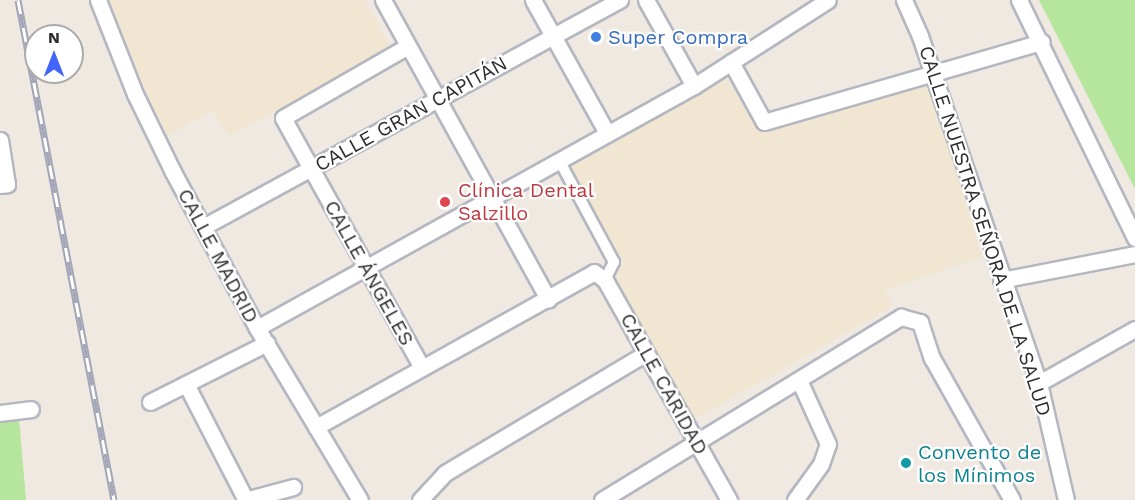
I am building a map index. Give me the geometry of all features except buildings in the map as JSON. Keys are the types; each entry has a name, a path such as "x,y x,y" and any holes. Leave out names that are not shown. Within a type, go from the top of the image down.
{"street":[{"name":"CALLE MADRID","path":"98,0 135,94 203,227 257,328 360,500"},
{"path":"383,0 548,299"},
{"path":"533,0 608,133"},
{"name":"CALLE GRAN CAPITÁN","path":"203,227 620,0"},
{"path":"646,0 694,86"},
{"path":"257,328 694,86 828,0"},
{"name":"CALLE NUESTRA SEÑORA DE LA SALUD","path":"904,0 933,73 1001,280 1039,383 1066,500"},
{"path":"1019,0 1042,42 1135,238"},
{"path":"731,62 764,122 1042,42"},
{"name":"CALLE ÁNGELES","path":"408,46 283,118 421,366"},
{"path":"0,140 3,184"},
{"path":"316,427 421,366 548,299 599,276 614,262 559,160"},
{"path":"1001,280 1135,254"},
{"name":"CALLE CARIDAD","path":"599,276 646,353 729,500"},
{"path":"602,500 697,444 901,317 920,322 932,358 1012,500"},
{"path":"1039,383 1135,329"},
{"path":"150,402 267,343"},
{"path":"420,500 445,473 646,353"},
{"path":"795,500 821,464 828,444 799,380"},
{"path":"186,384 246,500 293,487"},
{"path":"0,413 31,409"}],"shaded area":[{"path":"109,0 365,0 390,48 229,136 213,110 168,136 132,64"},
{"path":"727,78 758,128 929,84 982,257 885,290 893,306 691,421 612,271 624,264 569,167"}],"green space":[{"path":"1039,0 1135,0 1135,189"},
{"path":"19,418 26,500 0,500 0,420"}],"railway":[{"path":"18,0 114,500"}],"place":[{"name":"Super Compra","path":"596,37"},
{"name":"Clínica Dental Salzillo","path":"445,202"},
{"name":"Convento de los Mínimos","path":"906,463"}]}
